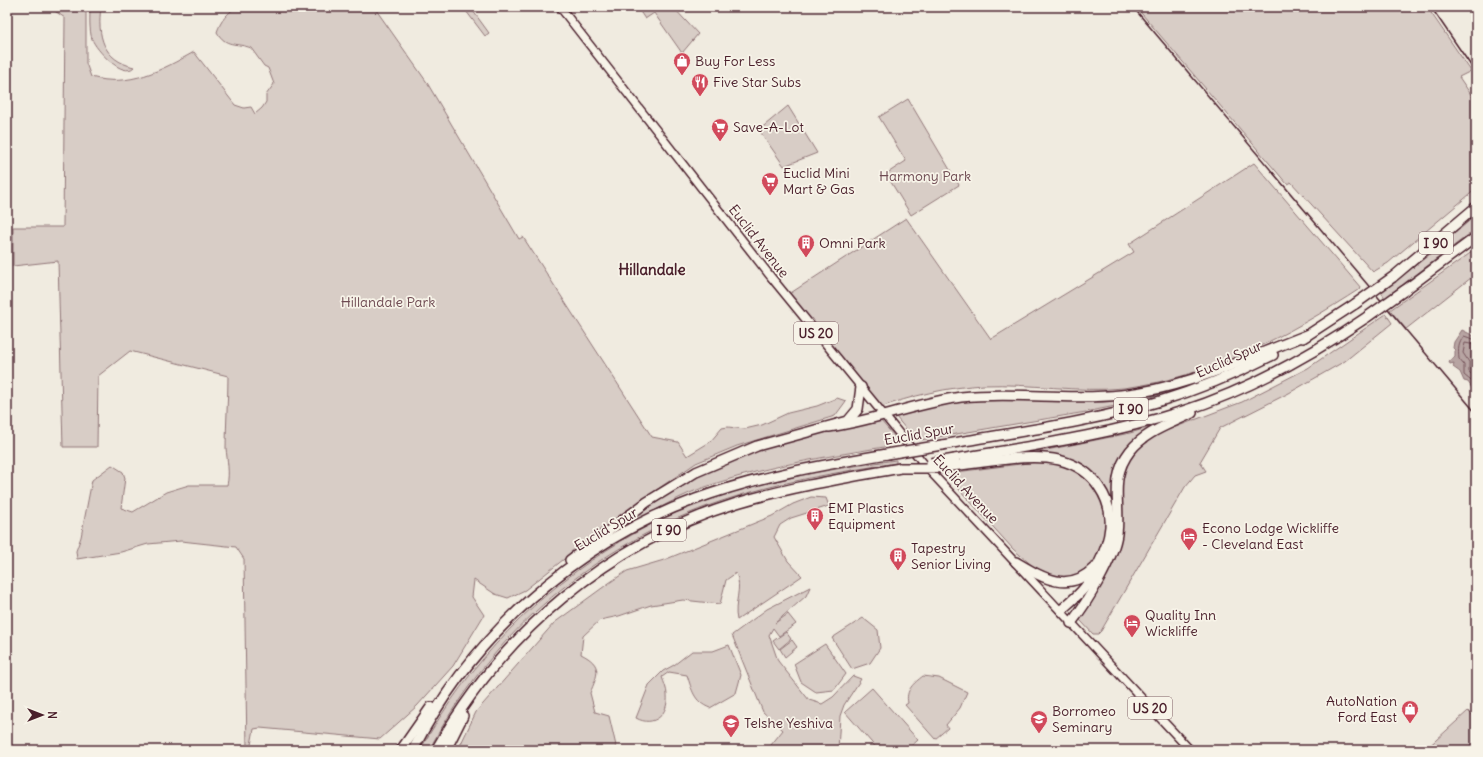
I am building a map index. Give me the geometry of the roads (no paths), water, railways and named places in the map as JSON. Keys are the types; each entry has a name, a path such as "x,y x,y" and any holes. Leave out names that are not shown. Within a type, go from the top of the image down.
{"highway":[{"name":"Euclid Spur","path":"413,750 432,715 464,670 499,629 540,590 583,558 613,539 656,516 695,499 764,478 888,454 1081,420 1157,402 1211,384 1245,369 1308,335 1355,304 1393,276 1476,206"},
{"name":"I 90","path":"436,750 455,718 484,678 519,637 559,600 604,567 651,538 702,515 754,498 813,484 900,468 936,468 957,462 1114,430 1168,416 1220,398 1285,367 1367,318 1476,237"},
{"path":"829,427 884,416 930,403 971,396 1099,397 1144,392 1214,373 1308,335"},
{"path":"540,590 562,566 582,550 647,502 683,480 723,460 758,446 848,421 860,406 861,388"},
{"path":"1071,622 1086,602 1115,545 1118,528 1117,481 1128,455 1140,441 1151,433 1220,398"},
{"path":"957,462 1047,459 1070,464 1085,472 1101,489 1110,516 1108,541 1098,564 1085,587 1060,610"},
{"path":"1016,562 1044,578 1060,582 1081,578 1098,564"},
{"path":"401,750 428,712 464,670"},
{"path":"446,750 484,678"}],"main road":[{"name":"Euclid Avenue","path":"560,7 771,277 929,470 1190,750"}],"water":[{"path":"1462,330 1476,337 1476,390 1472,388 1468,382 1464,381 1460,372 1453,367 1454,363 1450,364 1449,362 1455,357 1455,350 1453,348 1454,342"}],"railway":[{"path":"1133,7 1476,413"},
{"path":"1431,7 1476,73"}],"place":[{"name":"Buy For Less","path":"682,76"},
{"name":"Five Star Subs","path":"700,97"},
{"name":"Save-A-Lot","path":"720,142"},
{"name":"Euclid Mini Mart & Gas","path":"770,196"},
{"name":"Omni Park","path":"806,258"},
{"name":"EMI Plastics Equipment","path":"815,531"},
{"name":"Econo Lodge Wickliffe - Cleveland East","path":"1189,551"},
{"name":"Tapestry Senior Living","path":"898,571"},
{"name":"Quality Inn Wickliffe","path":"1132,638"},
{"name":"AutoNation Ford East","path":"1410,724"},
{"name":"Borromeo Seminary","path":"1039,734"},
{"name":"Telshe Yeshiva","path":"731,738"}],"district":[{"name":"Hillandale","path":"652,269"}],"park label":[{"name":"Harmony Park","path":"925,176"},
{"name":"Hillandale Park","path":"388,302"}]}
